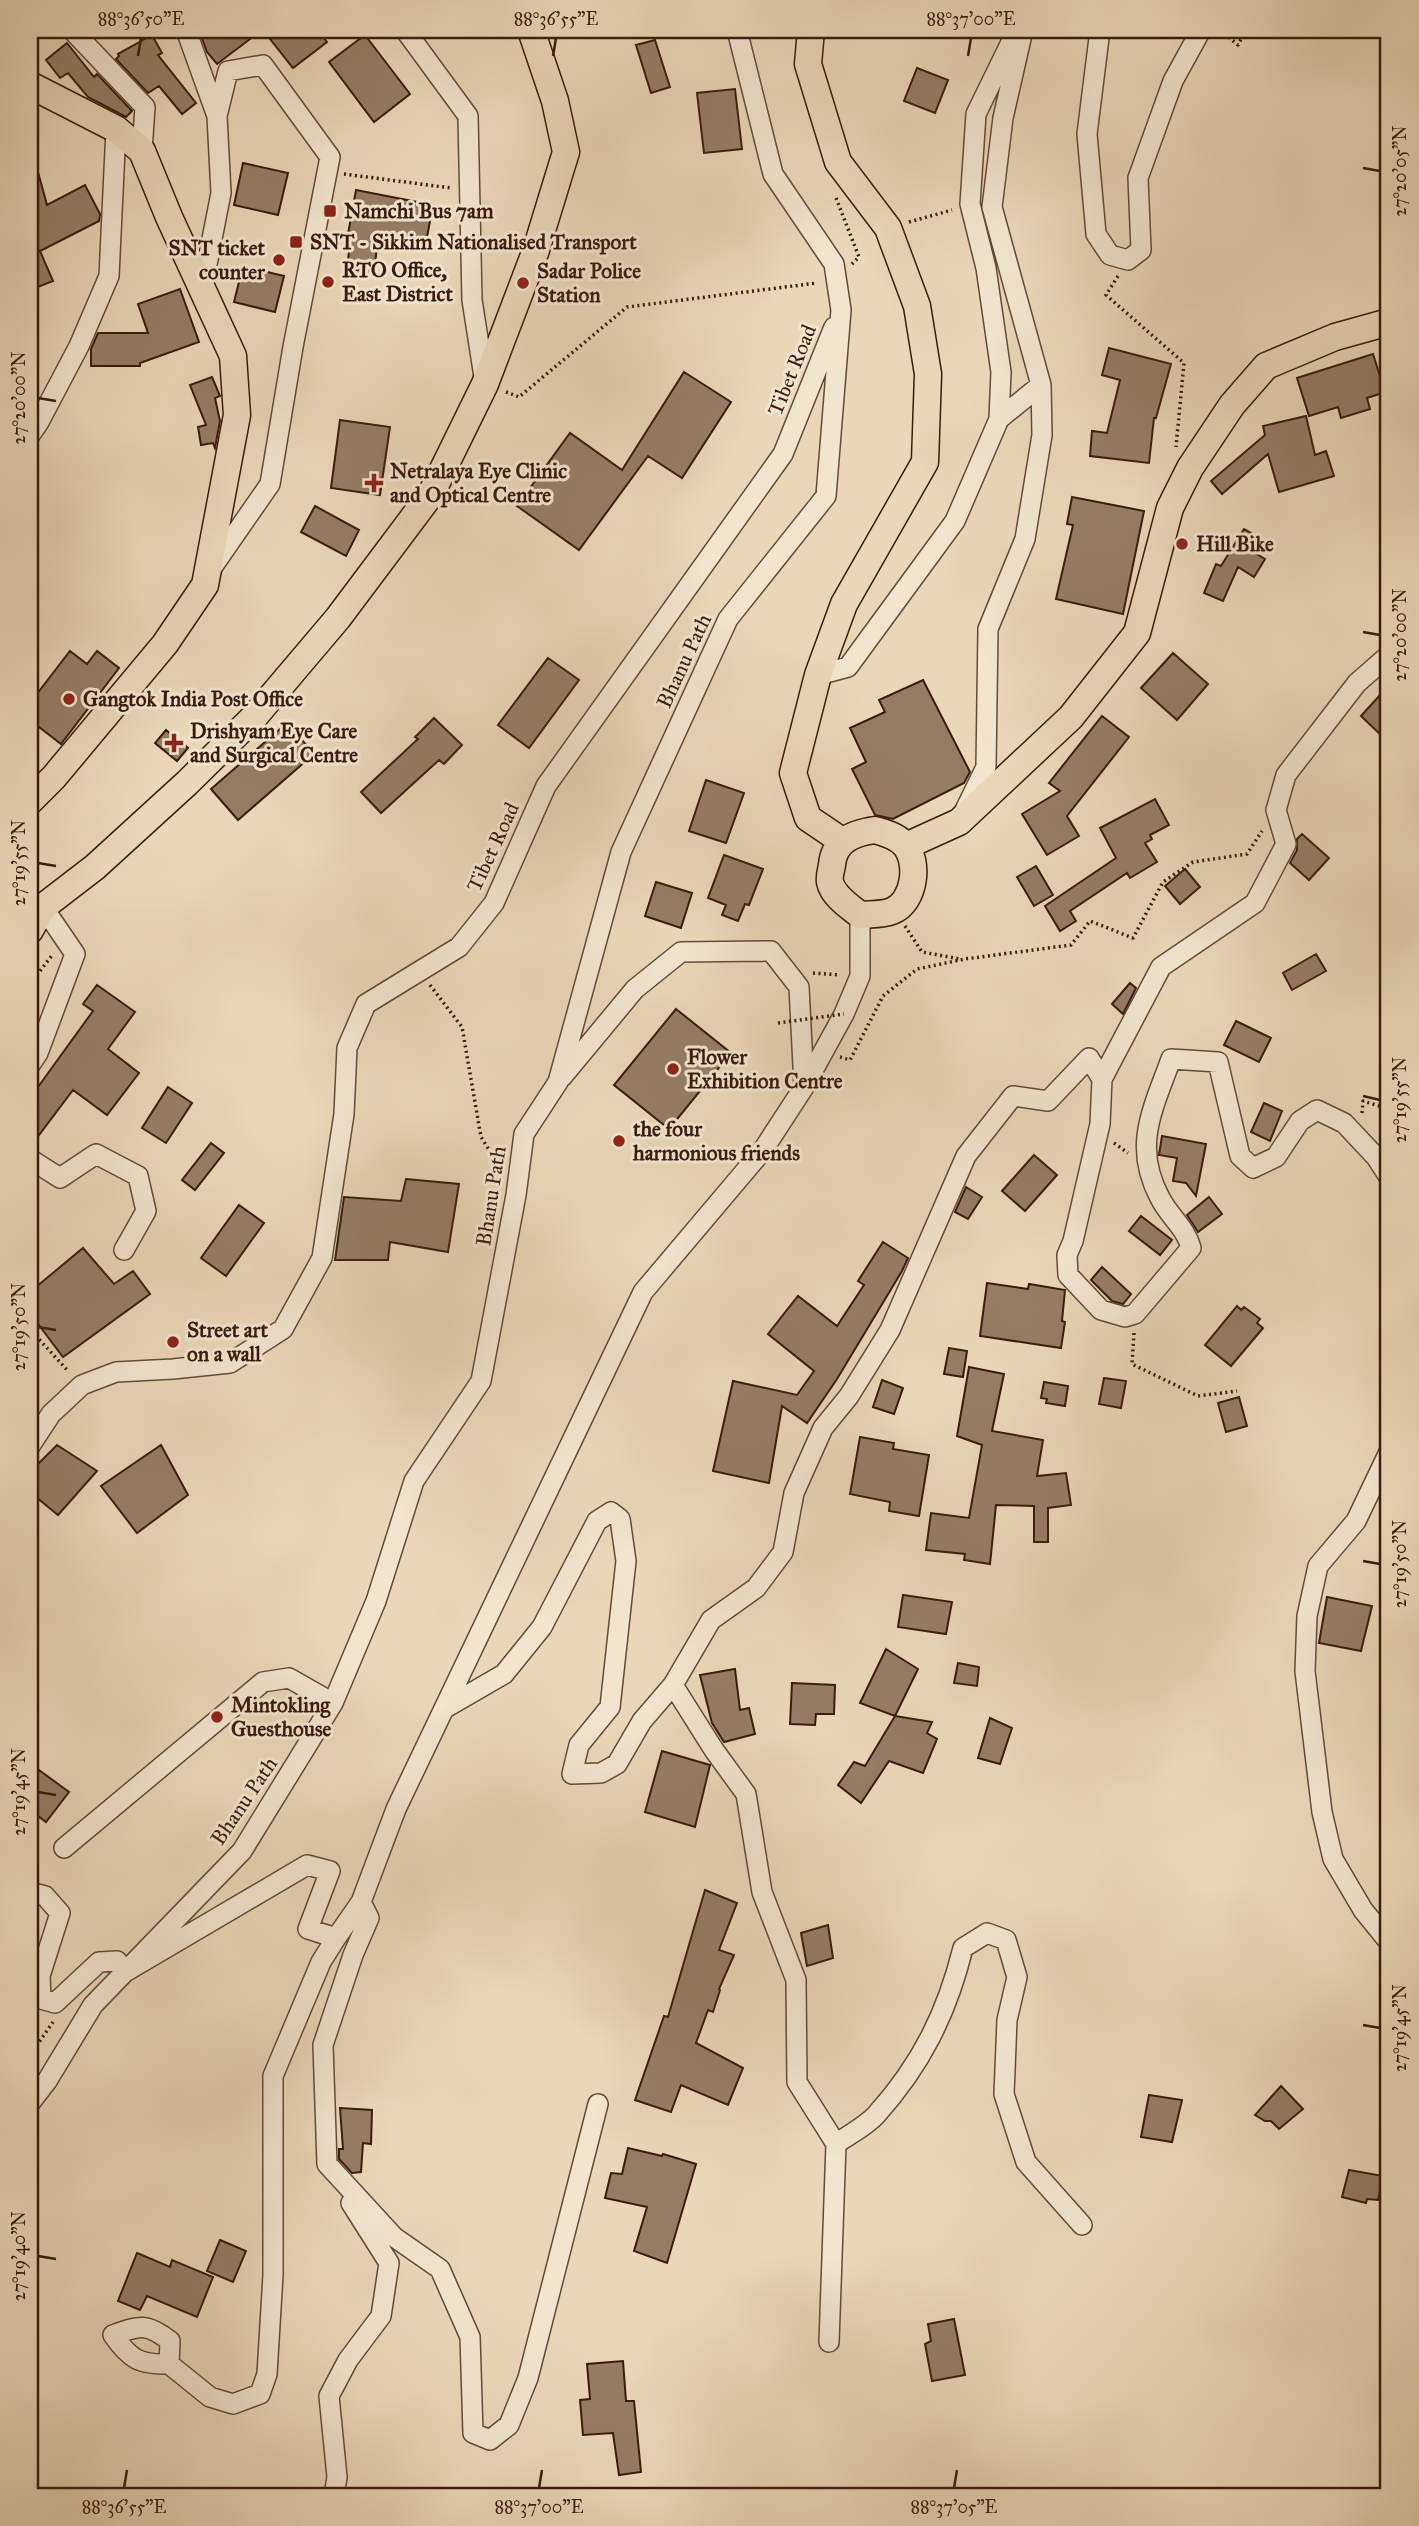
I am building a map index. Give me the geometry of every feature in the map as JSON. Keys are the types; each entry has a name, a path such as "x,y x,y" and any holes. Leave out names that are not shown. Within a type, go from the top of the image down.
{"main road":[{"path":"36,919 187,783 256,716 338,618 431,494 485,384 537,250 566,152 555,101 531,30"},
{"path":"812,32 808,64 838,162 888,228 917,306 928,374 925,462 844,604 818,675 793,773 808,818 842,841"},
{"path":"30,85 117,129 142,151 233,356 237,415 205,585 165,644 54,777 30,801"},
{"path":"906,846 959,822 1071,717 1138,633 1170,508 1190,468 1232,405 1266,366 1335,337 1389,322"},
{"path":"875,830 893,835 906,846 912,864 913,880 907,897 895,910 860,915 841,901 830,882 832,858 842,841 856,833 875,830"}],"street":[{"path":"72,30 145,107 142,151"},
{"path":"186,30 217,116"},
{"path":"405,30 468,116 472,300 485,384"},
{"name":"Bhanu Path","path":"30,2103 47,2081 93,2006 242,1851 334,1703 376,1601 414,1481 481,1381 516,1195 524,1134 558,1082 621,852 728,619 826,496 841,310 834,264 773,174 737,30"},
{"path":"818,675 848,667 955,521 999,419 1001,372 986,268 971,204 976,114 1017,30"},
{"path":"959,822 986,768 988,629 1025,539 1042,435 1041,385 992,208 1003,118 1023,30"},
{"path":"1100,30 1087,134 1096,234 1110,255 1128,260 1141,250 1138,178 1173,80 1201,30"},
{"path":"202,290 221,193 217,116 228,71 263,65 330,157 293,347 270,484 207,574"},
{"path":"30,435 79,346 109,276 117,129"},
{"name":"Tibet Road","path":"30,1447 51,1414 82,1385 116,1372 230,1363 283,1329 322,1258 344,1114 347,1048 366,1004 459,947 494,904 546,786 783,454 841,310"},
{"path":"999,419 1041,385"},
{"path":"1389,654 1357,683 1286,775 1276,810 1286,844 1255,903 1161,967 1102,1079 1100,1124 1073,1241 1067,1255 1068,1275 1101,1310 1125,1317 1135,1314 1191,1248 1188,1236 1160,1199 1147,1166 1146,1129 1171,1059 1218,1062 1240,1156 1253,1168 1276,1157 1300,1121 1317,1110 1344,1123 1376,1157 1389,1177"},
{"path":"169,2364 209,2398 233,2404 260,2394 267,2374 273,2275 273,2076 321,1962 360,1902 396,1809 643,1292 763,1150 804,1087 844,1014 860,976 860,915"},
{"path":"30,1065 38,1053 75,954 65,939 36,919"},
{"path":"558,1082 635,989 681,952 771,951 799,987 804,1087"},
{"path":"447,1707 505,1674 542,1628 597,1521 611,1512 620,1519 626,1561 610,1707 579,1745 572,1774 601,1773 617,1764 642,1721 673,1685 711,1620 756,1588 783,1552 794,1493 823,1428 849,1396 890,1330 966,1156 1013,1096 1048,1101 1089,1058 1102,1079"},
{"path":"30,1159 60,1178 96,1154 138,1175 146,1212 124,1250"},
{"path":"1389,1452 1356,1521 1318,1566 1307,1616 1305,1671 1322,1812 1333,1860 1363,1910 1389,1942"},
{"path":"64,1848 263,1682 289,1678 334,1703"},
{"path":"673,1685 714,1750 746,1794 762,1892 796,1980 797,2082 836,2144 829,2342"},
{"path":"30,1892 45,1896 60,1913 40,1976 41,1999 55,2003 99,1962 117,1961 125,1972 307,1866 330,1871 308,1929 336,1938"},
{"path":"334,2496 337,2477 329,2396 348,2360 381,2316 389,2263 327,2164 323,2045 353,1955 369,1918 360,1902"},
{"path":"836,2144 874,2117 929,2044 953,1986 963,1948 987,1933 1006,1940 1017,1977 1007,2020 1004,2094 1022,2151 1026,2162 1082,2225"},
{"path":"327,2164 394,2236 440,2269 470,2337 473,2433 490,2440 509,2425 528,2378 598,2104"}],"path":[{"path":"1220,30 1238,44 1245,30"},
{"path":"328,171 471,191"},
{"path":"485,384 519,397 627,307 837,281 859,257 833,192"},
{"path":"888,228 971,204"},
{"path":"1128,260 1106,295 1184,363 1175,456"},
{"path":"824,1052 850,1060 883,996 917,969 965,959 1071,945 1090,921 1133,938 1163,882 1193,862 1247,854 1276,810"},
{"path":"895,910 922,952 965,959"},
{"path":"30,984 65,939"},
{"path":"423,968 431,988 462,1027 481,1137 516,1195"},
{"path":"799,987 807,973 860,976"},
{"path":"778,1023 844,1014"},
{"path":"1344,1123 1360,1126 1363,1101 1389,1109"},
{"path":"1095,1147 1110,1141 1147,1166"},
{"path":"1135,1314 1132,1364 1198,1396 1237,1391"},
{"path":"30,1340 37,1337 82,1385"}],"building":[{"path":"199,30 262,30 217,64 207,52"},
{"path":"263,30 318,30 327,42 293,68"},
{"path":"152,35 162,53 158,55 196,103 182,114 159,86 148,93 116,59 118,54"},
{"path":"365,35 410,94 374,122 329,62"},
{"path":"655,40 670,87 651,93 636,45"},
{"path":"67,43 94,77 97,74 132,111 126,117 88,97 68,73 60,78 46,60"},
{"path":"917,68 948,80 935,113 904,101"},
{"path":"735,89 742,149 704,153 697,93"},
{"path":"35,161 47,205 85,185 100,214 99,221 40,251 53,281 30,290 30,162"},
{"path":"243,163 288,173 278,215 234,205"},
{"path":"356,190 433,205 425,248 378,239 374,272 347,269 351,234 348,234"},
{"path":"243,266 284,276 275,312 234,302"},
{"path":"180,289 199,342 140,363 140,366 91,366 91,349 98,333 148,333 138,304"},
{"path":"1109,348 1171,364 1154,418 1149,463 1090,456 1092,431 1107,433 1120,380 1102,375"},
{"path":"1373,354 1385,392 1367,398 1370,409 1341,418 1338,407 1309,416 1297,378"},
{"path":"684,372 731,402 682,478 648,456 579,550 517,506 570,433 622,470"},
{"path":"212,377 220,396 215,398 220,421 215,448 213,443 201,445 198,427 206,425 190,385"},
{"path":"1306,416 1315,455 1326,451 1334,476 1279,492 1268,454 1222,494 1211,481 1265,435 1263,426"},
{"path":"340,420 390,427 380,495 331,488"},
{"path":"1072,497 1144,511 1123,614 1056,599 1073,525 1067,524"},
{"path":"315,506 359,530 346,556 301,532"},
{"path":"1244,529 1253,534 1247,548 1265,559 1254,577 1238,567 1223,601 1204,593 1216,564 1221,566"},
{"path":"70,651 87,664 97,651 119,668 61,744 30,720 30,703"},
{"path":"1173,653 1208,684 1177,720 1141,688"},
{"path":"548,658 579,680 529,748 498,725"},
{"path":"923,680 970,772 964,783 893,819 875,815 852,769 866,762 850,728 885,712 879,700"},
{"path":"1389,685 1389,743 1361,716"},
{"path":"1102,716 1129,737 1067,816 1079,836 1047,855 1022,814 1060,791 1049,783"},
{"path":"434,718 462,745 444,764 439,760 381,813 361,792 418,739 415,737"},
{"path":"287,723 314,754 238,820 211,789"},
{"path":"166,730 188,748 177,761 155,743"},
{"path":"706,780 744,793 726,843 689,831"},
{"path":"1155,799 1169,825 1150,835 1152,839 1145,843 1157,862 1130,878 1127,873 1070,911 1076,921 1060,931 1045,906 1116,858 1100,828"},
{"path":"1302,834 1329,858 1309,880 1290,863 1297,850 1297,839"},
{"path":"724,855 763,869 749,905 745,904 738,921 722,915 726,905 708,898"},
{"path":"1036,866 1053,895 1034,906 1017,877"},
{"path":"1185,869 1200,887 1180,904 1165,886"},
{"path":"656,882 692,893 681,928 645,916"},
{"path":"1316,954 1326,971 1292,990 1283,973"},
{"path":"1130,983 1136,988 1123,1014 1112,1004"},
{"path":"97,985 135,1012 108,1049 139,1073 107,1115 73,1090 30,1147 30,1098 93,1011 83,1004"},
{"name":"Flower Exhibition Centre","path":"676,1009 731,1053 669,1129 614,1085"},
{"path":"1236,1021 1271,1038 1259,1062 1224,1045"},
{"path":"168,1087 192,1103 166,1143 142,1128"},
{"path":"1264,1103 1282,1111 1270,1141 1251,1132"},
{"path":"1162,1136 1206,1144 1196,1196 1186,1183 1173,1181 1177,1158 1159,1155"},
{"path":"211,1143 224,1153 195,1190 182,1180"},
{"path":"1034,1155 1057,1175 1025,1211 1002,1191"},
{"path":"406,1179 459,1184 448,1252 390,1242 388,1260 335,1260 344,1197 401,1201"},
{"path":"966,1187 982,1197 968,1219 955,1212"},
{"path":"1209,1197 1222,1214 1198,1232 1187,1215"},
{"path":"239,1205 264,1223 226,1276 201,1258"},
{"path":"1141,1216 1172,1240 1160,1255 1129,1231"},
{"path":"883,1242 908,1258 902,1271 837,1379 807,1423 782,1406 769,1483 713,1471 733,1381 797,1395 814,1371 768,1334 798,1296 837,1326 864,1285 858,1281"},
{"path":"83,1248 114,1284 133,1271 150,1294 63,1357 38,1324 30,1331 30,1292"},
{"path":"1102,1267 1131,1294 1123,1304 1112,1301 1091,1280"},
{"path":"987,1283 1028,1289 1029,1284 1065,1290 1062,1321 1065,1322 1061,1348 980,1336"},
{"path":"1237,1306 1241,1310 1244,1307 1260,1319 1257,1323 1263,1328 1231,1366 1205,1345"},
{"path":"949,1348 967,1351 963,1377 944,1374"},
{"path":"969,1367 1004,1374 992,1431 1043,1440 1037,1476 1066,1473 1071,1505 1048,1508 1048,1542 1034,1542 1034,1506 996,1505 990,1564 964,1560 965,1554 926,1550 931,1513 969,1518 982,1445 957,1436"},
{"path":"1104,1378 1126,1381 1121,1408 1099,1404"},
{"path":"882,1380 903,1388 894,1414 873,1407"},
{"path":"1044,1382 1068,1386 1065,1406 1046,1403 1047,1399 1041,1398"},
{"path":"1239,1397 1247,1426 1226,1432 1218,1403"},
{"path":"860,1437 894,1443 893,1449 929,1455 919,1516 889,1511 890,1502 850,1494"},
{"path":"57,1445 97,1471 58,1515 30,1492 30,1472"},
{"path":"161,1445 188,1495 137,1533 101,1486"},
{"path":"903,1595 952,1602 946,1634 898,1627"},
{"path":"1327,1597 1372,1606 1361,1651 1319,1643"},
{"path":"886,1649 918,1669 895,1716 860,1703"},
{"path":"958,1663 979,1667 977,1686 954,1683"},
{"path":"735,1669 740,1710 749,1708 755,1734 724,1742 712,1723 700,1675"},
{"path":"792,1683 835,1685 834,1714 816,1714 815,1725 790,1724"},
{"path":"895,1716 932,1722 927,1733 937,1739 923,1773 889,1761 861,1803 838,1785 854,1762 865,1766"},
{"path":"990,1718 1012,1728 1000,1764 978,1758"},
{"path":"662,1751 710,1765 695,1827 645,1812"},
{"path":"39,1770 69,1792 46,1822 30,1810 30,1782"},
{"path":"705,1890 737,1903 719,1950 734,1955 719,1989 713,2012 708,2010 696,2043 743,2068 728,2105 681,2085 671,2112 635,2100 664,2016 668,2017"},
{"path":"828,1925 833,1958 807,1966 801,1933"},
{"path":"1281,2086 1303,2109 1279,2129 1271,2121 1265,2121 1255,2115"},
{"path":"1149,2095 1182,2100 1172,2142 1141,2137"},
{"path":"340,2108 372,2110 371,2144 363,2143 361,2172 352,2173 339,2159 339,2149 343,2149"},
{"path":"628,2148 662,2156 663,2154 696,2164 667,2263 634,2251 647,2207 605,2198 611,2173 622,2174"},
{"path":"1349,2170 1383,2176 1378,2200 1367,2199 1366,2203 1342,2197"},
{"path":"220,2240 246,2251 233,2282 207,2271"},
{"path":"137,2253 170,2267 172,2260 213,2277 197,2317 147,2296 140,2310 118,2301"},
{"path":"954,2319 965,2375 932,2381 925,2344 931,2341 928,2324"},
{"path":"623,2361 626,2401 634,2401 641,2472 619,2475 613,2433 583,2435 580,2400 590,2399 587,2364"}],"place":[{"name":"Namchi Bus 7am","path":"330,211"},
{"name":"SNT - Sikkim Nationalised Transport","path":"296,242"},
{"name":"SNT ticket counter","path":"279,260"},
{"name":"RTO Office, East District","path":"328,282"},
{"name":"Sadar Police Station","path":"523,283"},
{"name":"Netralaya Eye Clinic and Optical Centre","path":"374,483"},
{"name":"Hill Bike","path":"1182,544"},
{"name":"Gangtok India Post Office","path":"69,699"},
{"name":"Drishyam Eye Care and Surgical Centre","path":"174,743"},
{"name":"Flower Exhibition Centre","path":"673,1069"},
{"name":"the four harmonious friends","path":"619,1141"},
{"name":"Street art on a wall","path":"173,1342"},
{"name":"Mintokling Guesthouse","path":"217,1717"}]}
